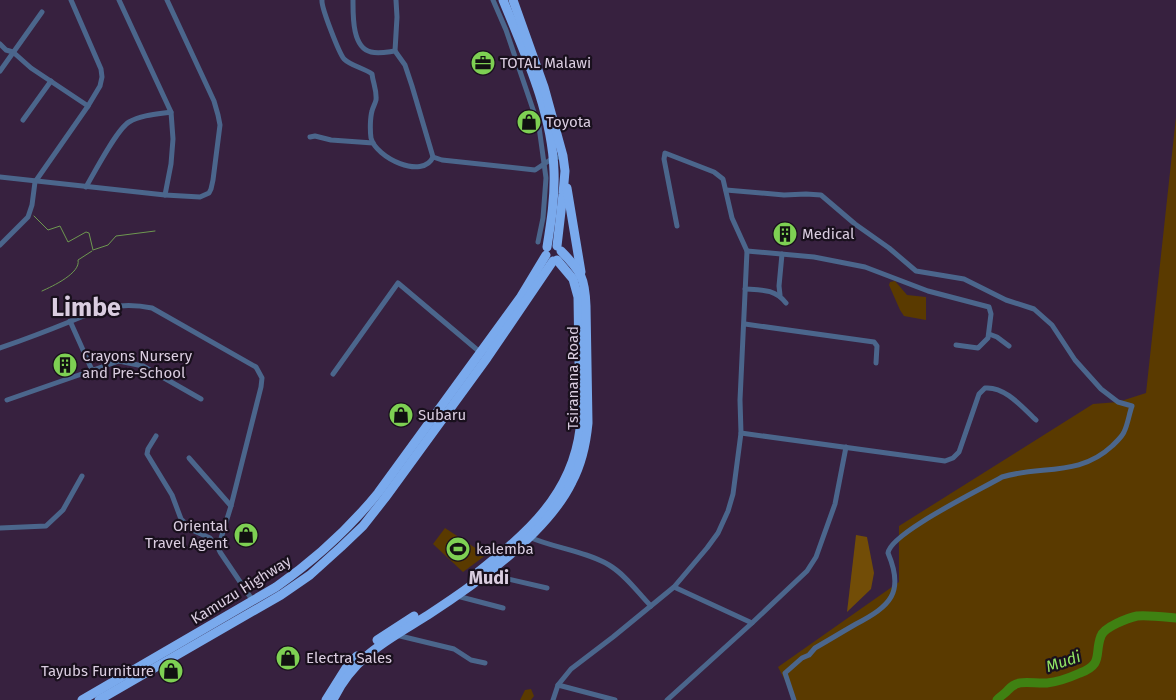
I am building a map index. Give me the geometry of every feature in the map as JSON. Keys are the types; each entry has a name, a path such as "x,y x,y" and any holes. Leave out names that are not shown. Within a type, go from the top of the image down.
{"highway":[{"name":"Kamuzu Highway","path":"82,700 276,587 304,567 356,521 554,253 552,158 537,89 503,0"},
{"name":"Kamuzu Highway","path":"99,700 281,595 310,575 341,548 363,526 385,498 486,358 554,253 565,171 563,156 544,87 514,0"},
{"name":"Tsiranana Road","path":"333,700 357,663 374,649 457,596 486,574 551,513 572,483 586,442 588,423 586,306 565,171"},
{"name":"Tsiranana Road","path":"326,700 348,665 368,646 451,593 526,535 564,484 572,466 579,438 580,365 578,297 574,279 554,253"},
{"path":"554,253 581,273"}],"street":[{"path":"0,245 28,216 32,206 35,182 100,86 102,73 71,0"},
{"path":"119,0 171,112 173,139 165,196"},
{"path":"0,177 165,196 200,197 209,194 212,189 220,124 214,101 167,0"},
{"path":"322,0 322,6 336,44 345,60 366,69 372,74 376,92 376,103 371,114 371,136 373,143 384,156 400,163 419,167 425,166 433,157 412,86 404,65 395,51 396,0"},
{"path":"353,0 357,37 362,47 370,52 383,53 395,51"},
{"path":"493,0 506,30 539,127 544,153 546,178 544,211 538,242"},
{"path":"0,71 42,12"},
{"path":"0,44 6,50 13,52 31,68 88,106"},
{"path":"23,120 51,82"},
{"path":"86,186 128,123 171,112"},
{"path":"310,137 373,143"},
{"path":"553,700 558,685 571,669 674,587 707,548 723,523 733,494 741,433 740,400 747,251 732,218 723,179 717,173 665,153 664,159 677,226"},
{"path":"433,157 442,160 535,170 552,158 563,156"},
{"path":"726,190 784,195 821,195 916,271 964,279 1006,300 1034,309 1052,325 1075,360 1101,388 1118,402 1132,406 1124,432 1116,442 1097,458 1070,468 1014,473 1002,477 921,521 892,546 888,553 894,568 896,584 887,603 868,618 815,648 809,655 804,656 787,670 785,675 794,700"},
{"path":"747,251 814,258 865,267 928,292 986,306 990,310 988,338 978,348 956,345"},
{"path":"780,295 782,254"},
{"path":"333,374 398,283 481,353"},
{"path":"745,289 769,291 780,295 786,303"},
{"path":"0,348 70,322 90,312 111,307 137,305 152,308 256,367 262,378 261,387 231,506 218,548"},
{"path":"70,322 92,370"},
{"path":"745,324 874,342 877,346 876,364"},
{"path":"989,334 1010,346"},
{"path":"7,400 118,361 143,366 201,399"},
{"path":"741,433 946,461 959,452 979,394 985,388 997,390 1010,396 1036,420"},
{"path":"156,436 147,454 172,495 181,519 192,530 210,538 254,601"},
{"path":"667,700 807,571 816,557 828,527 835,504 846,447"},
{"path":"189,458 231,506"},
{"path":"0,528 46,526 63,510 82,476"},
{"path":"526,535 608,565 618,571 651,606"},
{"path":"486,574 547,588"},
{"path":"674,587 752,623"},
{"path":"457,596 503,608"},
{"path":"396,635 454,649 471,660 485,664"},
{"path":"558,685 615,700"}],"shaded area":[{"path":"1176,117 1176,700 795,700 778,667 899,582 899,526 1093,404 1118,402 1146,393"},
{"path":"895,281 907,295 926,297 926,320 904,316 889,285 890,282"},
{"name":"kalemba","path":"445,528 486,555 463,572 433,544"},
{"path":"856,535 867,537 874,573 871,589 847,612"},
{"path":"531,689 534,696 531,700 520,700 525,690"}],"waterway":[{"path":"34,216 48,230 60,226 68,242 86,232 89,233 93,250 108,245 116,236 155,231"},
{"path":"42,291 71,274 78,265 78,260 92,251"},
{"name":"Mudi","path":"997,700 1016,684 1051,682 1088,670 1097,658 1101,636 1107,629 1117,623 1137,616 1176,618"}],"place":[{"name":"TOTAL Malawi","path":"483,63"},
{"name":"Toyota","path":"529,122"},
{"name":"Medical","path":"785,234"},
{"name":"Crayons Nursery and Pre-School","path":"65,365"},
{"name":"Subaru","path":"401,415"},
{"name":"Oriental Travel Agent","path":"246,535"},
{"name":"kalemba","path":"458,549"},
{"name":"Electra Sales","path":"288,658"},
{"name":"Tayubs Furniture","path":"171,671"}],"district":[{"name":"Limbe","path":"86,307"},
{"name":"Mudi","path":"489,578"}]}
